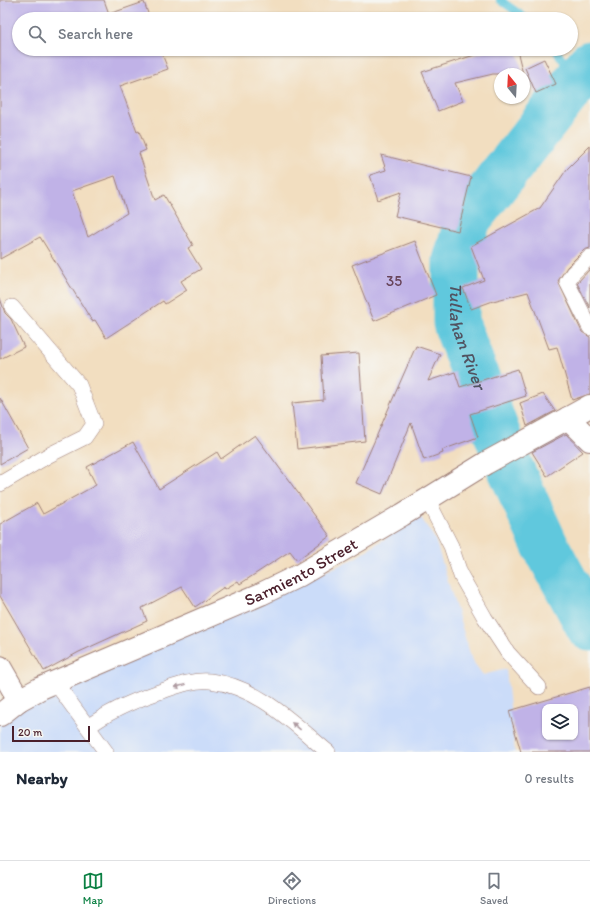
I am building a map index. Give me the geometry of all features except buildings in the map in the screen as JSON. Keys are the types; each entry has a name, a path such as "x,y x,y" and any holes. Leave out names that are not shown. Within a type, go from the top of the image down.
{"street":[{"name":"Sarmiento Street","path":"0,715 19,700 56,682 261,594 300,575 389,524 486,463 590,406"},
{"path":"568,418 590,440"},
{"path":"0,667 19,700"}],"lane":[{"path":"590,257 567,282 590,328"},
{"path":"0,484 49,455 85,437 94,424 79,385 12,307"},
{"path":"427,499 451,546 461,576 485,618 508,653 538,687"},
{"path":"88,727 100,718 145,697 181,685 208,680 236,687 258,696 327,752"},
{"path":"56,682 106,752"}],"shaded area":[{"path":"420,516 435,539 472,660 483,675 506,669 515,752 0,752 0,721 34,696 352,560"}],"waterway":[{"path":"500,0 517,12"},
{"path":"560,56 577,81"},
{"name":"Tullahan River","path":"590,64 468,219 456,261 456,323 508,463 545,545 590,628"}]}
